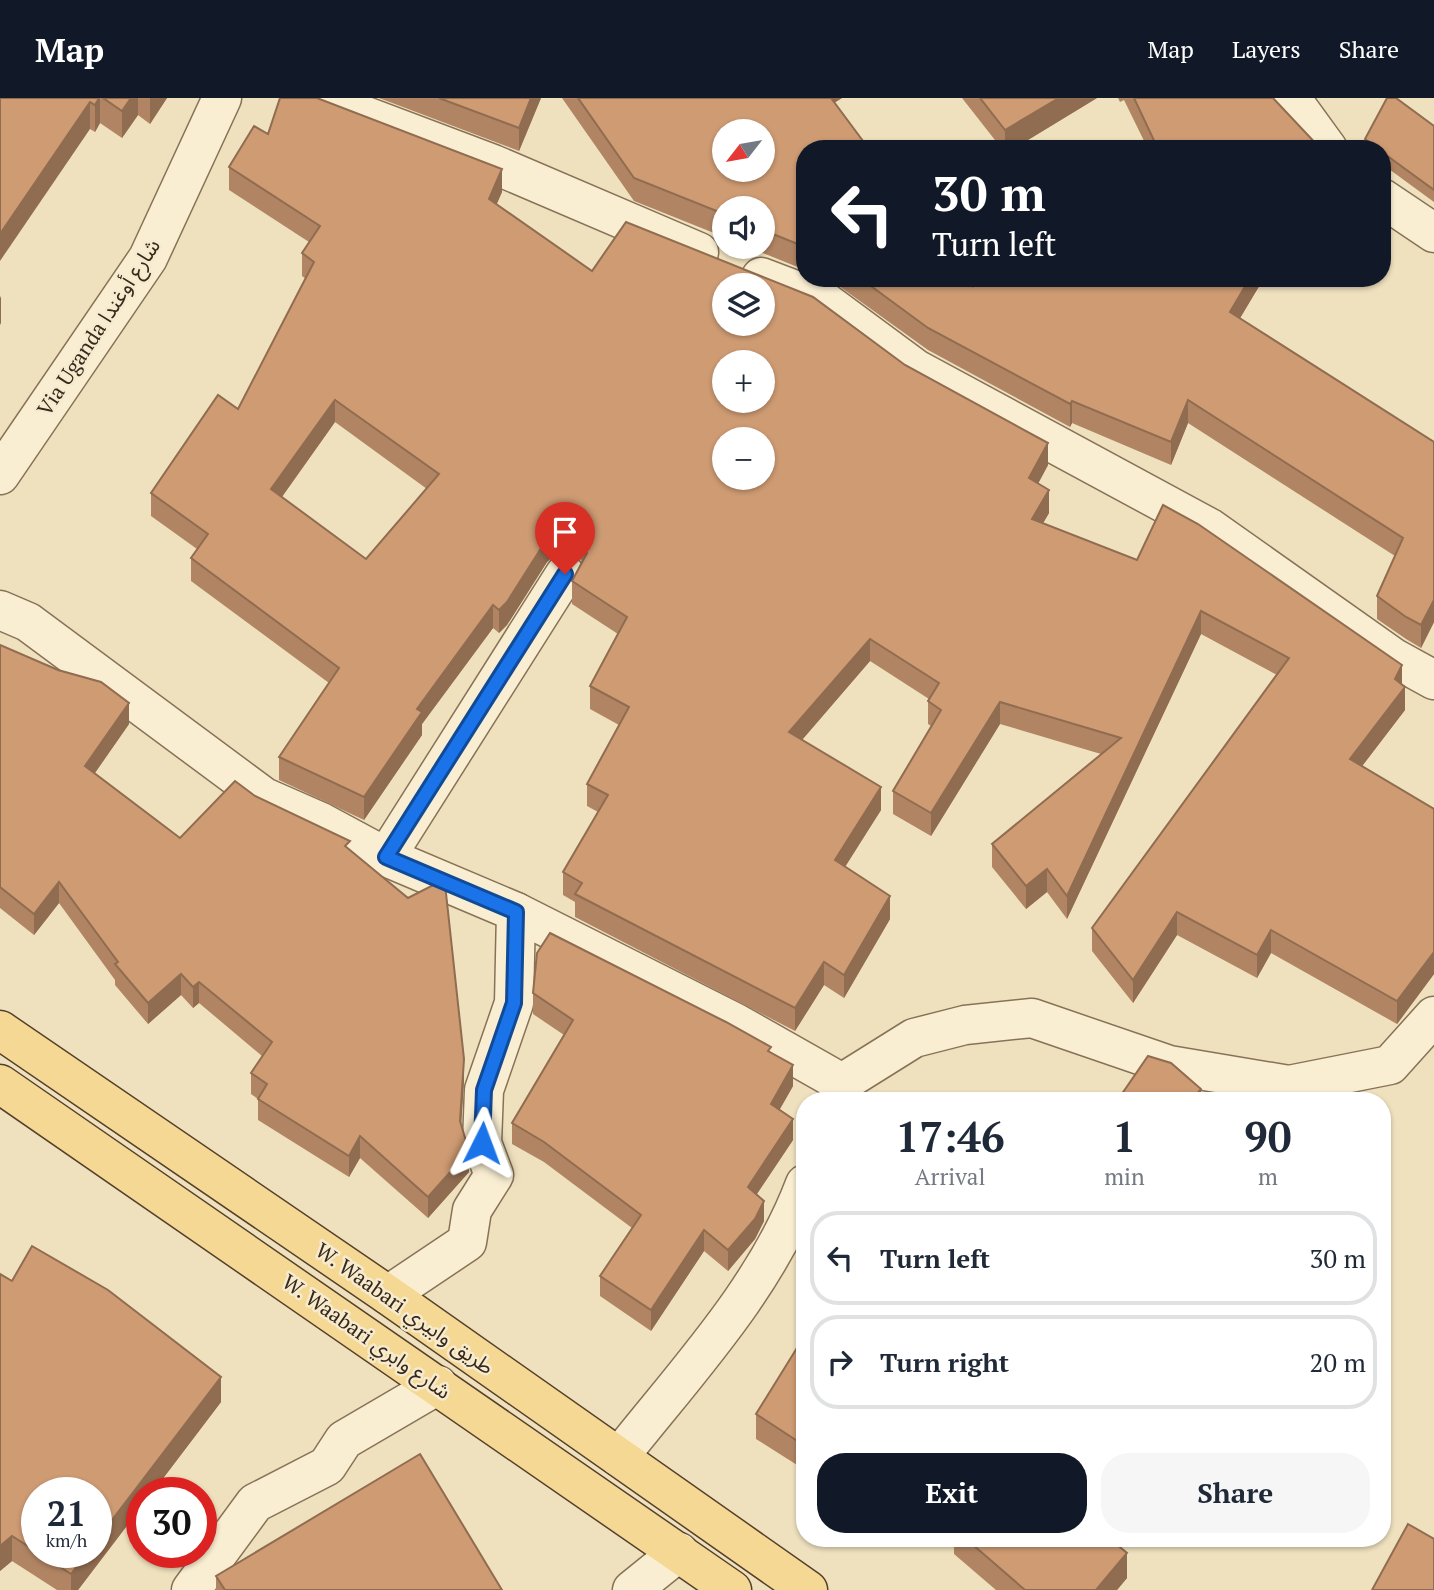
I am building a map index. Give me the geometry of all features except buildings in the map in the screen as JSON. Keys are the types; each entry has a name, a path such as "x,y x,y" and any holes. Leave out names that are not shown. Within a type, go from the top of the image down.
{"main road":[{"name":"W. Waabari طريق وابيري","path":"0,1030 388,1295 808,1590"},
{"name":"W. Waabari شارع وابري","path":"0,1084 732,1590"}],"street":[{"name":"Via Uganda شارع أوغندا","path":"0,475 148,258 222,98"},
{"path":"318,98 493,164 659,235 824,301 916,369 1210,528 1394,658 1434,680"},
{"path":"1291,98 1321,140"},
{"path":"1391,204 1434,233"},
{"path":"386,857 565,574"},
{"path":"0,610 28,622 264,797 321,822 386,857 516,912 736,1023 839,1092 914,1038 965,1025 1032,1018 1168,1065 1289,1085 1390,1065 1434,1016"},
{"path":"388,1295 467,1242 472,1210 494,1175 482,1143 484,1090 514,1003 516,912"},
{"path":"619,1457 761,1276 796,1208"},
{"path":"191,1590 255,1503 327,1465 344,1440 438,1385"},
{"path":"632,1590 680,1552"}],"route":[{"path":"482,1143 484,1090 514,1003 516,912 386,857 565,574"}]}
